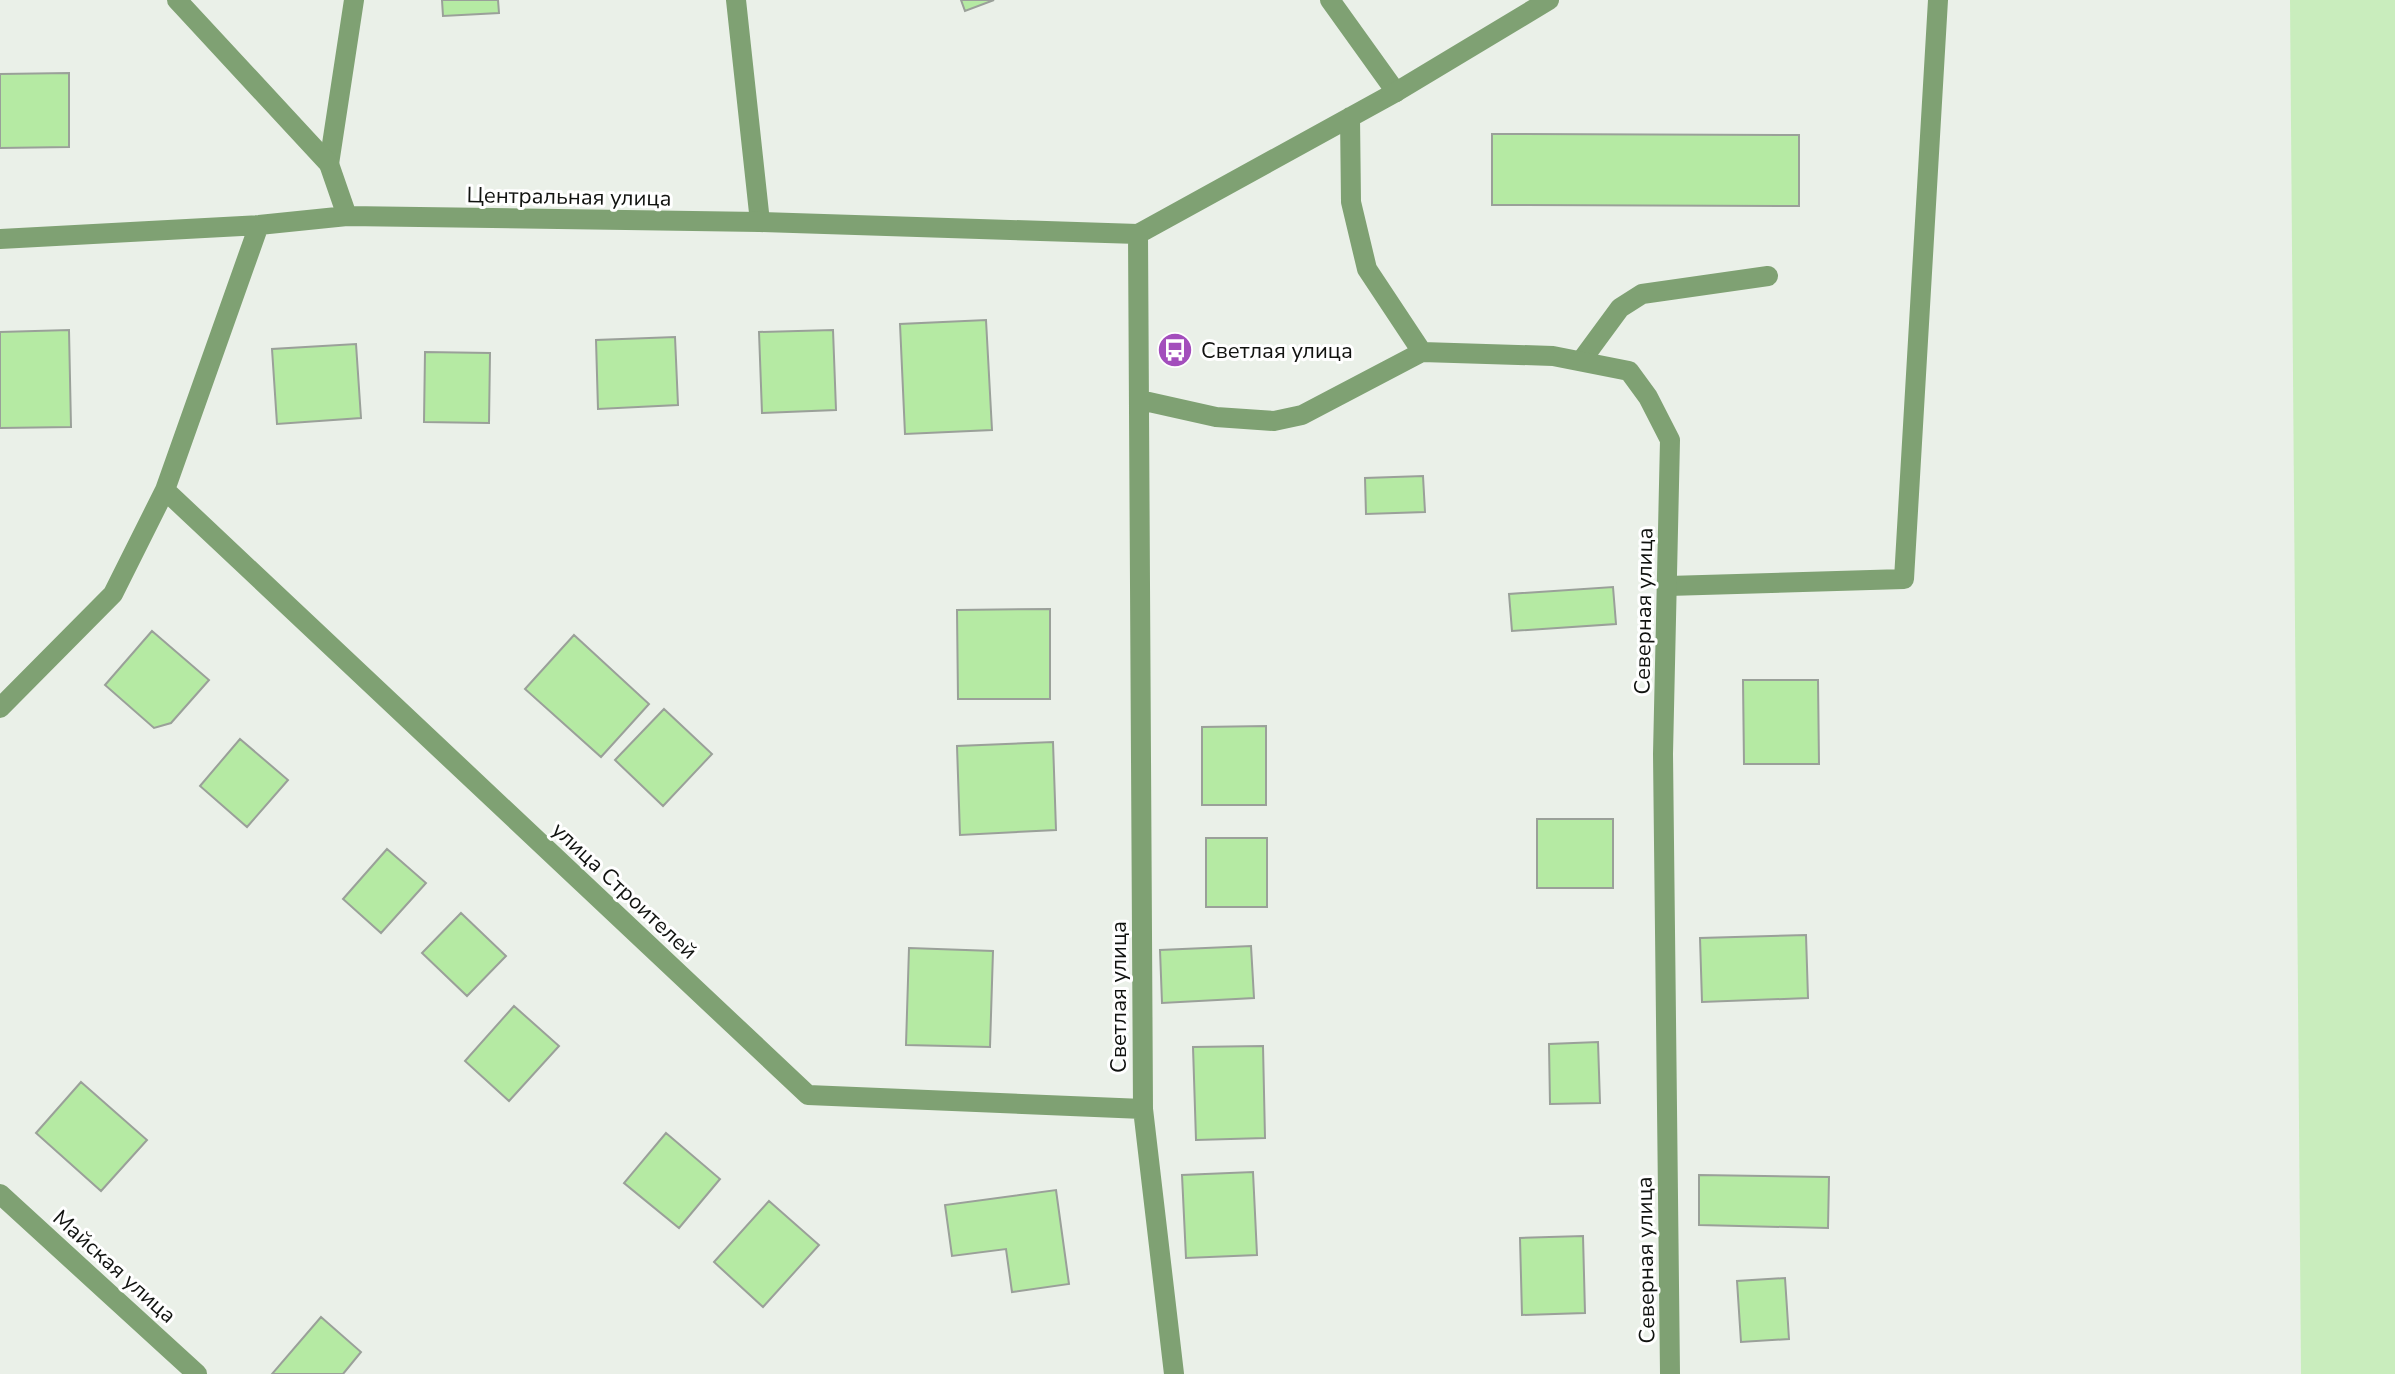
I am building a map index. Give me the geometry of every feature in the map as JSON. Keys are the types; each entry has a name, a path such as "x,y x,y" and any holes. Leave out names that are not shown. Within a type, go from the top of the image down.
{"street":[{"path":"177,0 329,164 347,216"},
{"path":"329,164 354,0"},
{"path":"736,0 760,222"},
{"path":"1330,0 1396,92"},
{"path":"1138,234 1396,92 1549,0"},
{"path":"1668,586 1904,579 1938,0"},
{"path":"1350,117 1351,202 1367,269 1422,352"},
{"name":"Центральная улица","path":"0,239 259,225 347,216 760,222 1138,234"},
{"path":"0,708 113,594 165,490 259,225"},
{"name":"Светлая улица","path":"1138,234 1143,1109 1174,1374"},
{"path":"1581,361 1620,308 1642,294 1768,276"},
{"name":"Северная улица","path":"1140,400 1216,417 1274,421 1302,415 1422,352 1553,356 1581,361 1629,371 1648,397 1670,440 1663,754 1670,1374"},
{"name":"улица Строителей","path":"165,490 808,1095 1143,1109"},
{"name":"Майская улица","path":"0,1194 197,1374"}],"green space":[{"path":"2290,0 2395,0 2395,1374 2301,1374"}],"building":[{"path":"442,0 498,0 499,13 443,16"},
{"path":"961,0 994,0 965,11"},
{"path":"69,73 69,147 0,148 0,74"},
{"path":"1492,134 1799,135 1799,206 1492,205"},
{"path":"986,320 992,430 905,434 900,324"},
{"path":"69,330 71,427 0,428 0,332"},
{"path":"833,330 836,410 762,413 759,332"},
{"path":"675,337 678,405 598,409 596,340"},
{"path":"356,344 361,418 277,424 272,349"},
{"path":"425,352 490,353 489,423 424,422"},
{"path":"1423,476 1425,512 1366,514 1365,478"},
{"path":"1613,587 1616,624 1512,631 1509,594"},
{"path":"1050,609 1050,699 958,699 957,610"},
{"path":"152,631 209,680 171,723 154,728 105,685"},
{"path":"574,635 649,704 601,757 525,689"},
{"path":"1743,680 1818,680 1819,764 1744,764"},
{"path":"664,709 712,754 663,806 615,760"},
{"path":"1266,726 1266,805 1202,805 1202,727"},
{"path":"240,739 288,780 247,827 200,786"},
{"path":"1053,742 1056,830 960,835 957,746"},
{"path":"1537,819 1613,819 1613,888 1537,888"},
{"path":"1206,838 1267,838 1267,907 1206,907"},
{"path":"387,849 426,883 381,933 343,899"},
{"path":"461,913 506,956 467,996 422,953"},
{"path":"1806,935 1808,998 1702,1002 1700,938"},
{"path":"1251,946 1254,998 1162,1003 1160,950"},
{"path":"909,948 993,951 990,1047 906,1045"},
{"path":"514,1006 559,1046 509,1101 465,1061"},
{"path":"1598,1042 1600,1103 1550,1104 1549,1044"},
{"path":"1263,1046 1265,1138 1196,1140 1193,1047"},
{"path":"81,1082 147,1140 101,1191 36,1133"},
{"path":"666,1133 720,1179 679,1228 624,1183"},
{"path":"1253,1172 1257,1255 1186,1258 1182,1175"},
{"path":"1699,1175 1829,1177 1828,1228 1699,1225"},
{"path":"1056,1190 1069,1284 1012,1292 1006,1249 952,1256 945,1205"},
{"path":"769,1201 819,1245 763,1307 714,1262"},
{"path":"1583,1236 1585,1313 1522,1315 1520,1238"},
{"path":"1785,1278 1789,1339 1741,1342 1737,1281"},
{"path":"321,1317 361,1352 343,1374 272,1374"}],"place":[{"name":"Светлая улица","path":"1175,350"}]}
